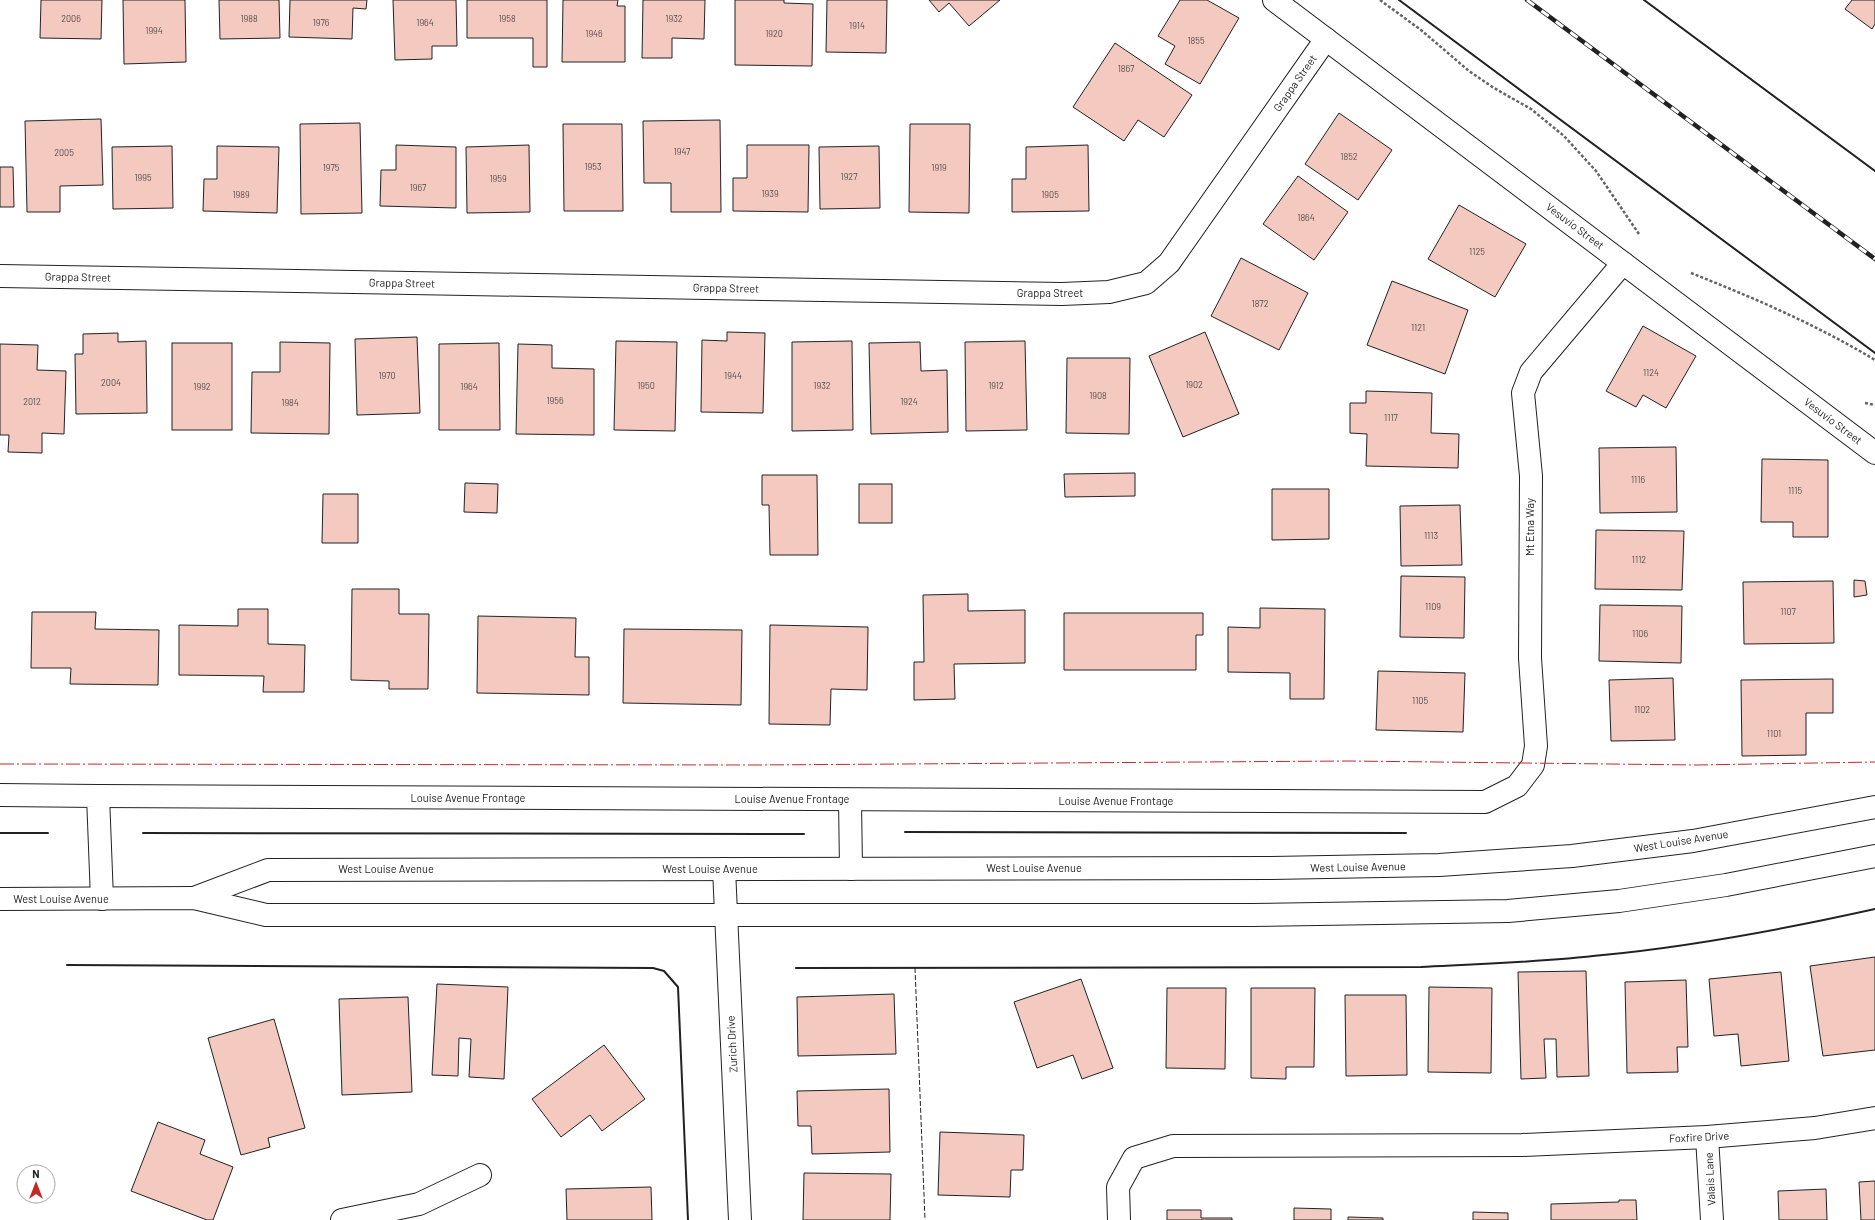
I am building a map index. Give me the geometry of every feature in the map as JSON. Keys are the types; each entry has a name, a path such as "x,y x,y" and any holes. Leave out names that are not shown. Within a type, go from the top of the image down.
{"street":[{"name":"Vesuvio Street","path":"1274,0 1875,453"},
{"name":"Grappa Street","path":"0,276 1046,294 1109,292 1146,283 1169,263 1326,39"},
{"name":"Mt Etna Way","path":"1485,802 1517,786 1533,765 1536,746 1530,658 1531,476 1523,393 1531,372 1623,263"},
{"name":"Louise Avenue Frontage","path":"0,795 1485,802"},
{"path":"98,796 102,899"},
{"path":"850,800 851,869"},
{"name":"West Louise Avenue","path":"194,898 268,870 1263,868 1439,865 1572,856 1694,841 1875,807"},
{"name":"West Louise Avenue","path":"0,899 194,898 266,915 1251,915 1508,911 1619,901 1726,885 1875,856"},
{"name":"Zurich Drive","path":"724,869 740,1220"},
{"name":"Foxfire Drive","path":"1119,1220 1118,1187 1134,1158 1173,1146 1522,1145 1708,1137 1815,1128 1875,1118"},
{"name":"Valais Lane","path":"1708,1137 1712,1220"},
{"path":"342,1220 419,1204 480,1175"}],"path":[{"path":"1380,0 1421,30 1469,71 1494,88 1531,109 1564,136 1596,171 1639,234"},
{"path":"1690,273 1775,308 1848,344 1875,360"},
{"path":"1866,403 1875,405"}],"building":[{"path":"41,0 102,0 101,39 40,38"},
{"path":"123,0 185,0 186,62 124,64"},
{"path":"219,0 279,0 280,38 220,39"},
{"path":"290,0 367,0 366,9 353,8 352,39 289,37"},
{"path":"393,0 456,0 457,46 432,46 432,59 395,60"},
{"path":"467,0 547,0 547,67 533,67 533,38 467,38"},
{"path":"563,0 618,0 617,6 625,6 625,62 562,62"},
{"path":"643,0 705,0 704,39 672,38 672,58 642,58"},
{"path":"735,0 784,0 784,3 813,4 812,66 735,65"},
{"path":"827,0 887,0 886,53 826,52"},
{"path":"929,0 1000,0 969,26 949,3 939,12"},
{"path":"1180,0 1207,0 1239,18 1200,84 1165,64 1175,46 1158,36"},
{"path":"1852,0 1875,0 1875,24 1872,29 1845,9"},
{"path":"1115,43 1192,95 1164,137 1138,120 1124,141 1073,107"},
{"path":"1339,113 1392,150 1358,200 1305,164"},
{"path":"101,119 103,185 60,186 60,212 27,212 25,121"},
{"path":"720,120 721,212 671,212 671,183 644,183 643,121"},
{"path":"360,123 362,213 301,214 300,124"},
{"path":"563,124 622,124 623,211 564,211"},
{"path":"910,124 970,124 969,213 909,212"},
{"path":"396,145 456,147 456,208 380,206 381,170 396,170"},
{"path":"529,145 530,212 467,213 466,147"},
{"path":"747,145 809,145 808,212 733,211 733,178 747,178"},
{"path":"1088,145 1089,211 1012,212 1012,179 1026,179 1026,147"},
{"path":"172,146 173,208 113,209 112,147"},
{"path":"217,146 279,147 277,213 203,211 204,179 217,179"},
{"path":"879,146 880,208 820,209 819,147"},
{"path":"0,167 13,167 14,207 0,207"},
{"path":"1298,176 1348,212 1314,260 1263,224"},
{"path":"1459,205 1526,244 1495,297 1428,259"},
{"path":"1241,258 1308,293 1279,350 1211,316"},
{"path":"1392,281 1468,310 1445,374 1367,345"},
{"path":"1643,326 1696,356 1666,408 1643,395 1636,407 1606,391"},
{"path":"727,332 765,333 763,413 701,412 702,340 727,341"},
{"path":"1205,332 1239,414 1183,437 1149,356"},
{"path":"118,333 118,342 146,341 147,413 76,414 75,354 83,354 83,334"},
{"path":"417,337 420,413 357,415 355,339"},
{"path":"616,341 677,342 675,431 614,430"},
{"path":"852,341 853,430 792,431 792,342"},
{"path":"1025,341 1027,430 966,431 965,342"},
{"path":"280,342 330,343 329,434 251,433 252,372 280,372"},
{"path":"920,342 921,371 947,370 948,432 871,434 869,343"},
{"path":"172,343 232,343 232,430 172,430"},
{"path":"499,343 500,430 439,430 439,344"},
{"path":"0,344 38,345 37,370 66,371 64,434 42,433 42,453 8,452 9,435 0,435"},
{"path":"518,344 552,345 552,368 594,369 594,435 516,434"},
{"path":"1067,358 1130,358 1129,434 1066,433"},
{"path":"1366,391 1432,393 1431,433 1459,434 1458,468 1366,466 1367,434 1350,433 1350,403 1366,403"},
{"path":"1676,447 1677,512 1600,513 1599,448"},
{"path":"1762,459 1828,460 1828,537 1793,537 1793,522 1761,522"},
{"path":"1135,473 1135,496 1065,497 1064,474"},
{"path":"762,475 817,475 818,555 770,555 769,505 762,505"},
{"path":"465,483 498,484 497,513 464,512"},
{"path":"859,484 892,484 892,523 859,523"},
{"path":"1272,489 1329,489 1329,539 1272,540"},
{"path":"323,494 358,494 358,543 322,543"},
{"path":"1460,505 1462,565 1401,566 1400,506"},
{"path":"1596,530 1684,531 1682,590 1595,589"},
{"path":"1401,576 1465,577 1464,638 1400,637"},
{"path":"1854,580 1865,581 1867,595 1854,597"},
{"path":"1833,581 1834,643 1744,644 1743,582"},
{"path":"352,589 399,589 399,614 429,614 428,689 389,689 389,681 351,680"},
{"path":"968,594 968,611 1025,610 1025,663 954,664 955,699 914,700 914,662 924,662 923,595"},
{"path":"1600,605 1682,606 1681,663 1599,661"},
{"path":"1260,608 1325,609 1324,699 1290,699 1290,673 1228,672 1228,627 1260,628"},
{"path":"238,609 268,609 268,644 305,645 304,692 263,692 264,676 179,675 179,625 238,626"},
{"path":"32,612 96,612 95,629 159,630 158,685 70,684 71,668 31,668"},
{"path":"1064,613 1203,613 1203,635 1196,635 1196,670 1064,670"},
{"path":"478,616 576,618 575,657 589,657 589,695 477,693"},
{"path":"770,625 868,627 867,690 831,689 830,725 769,724"},
{"path":"624,629 742,630 741,705 623,703"},
{"path":"1378,671 1465,673 1463,732 1376,730"},
{"path":"1673,678 1675,740 1611,741 1609,680"},
{"path":"1833,679 1833,713 1806,713 1806,755 1742,756 1741,680"},
{"path":"1875,957 1875,1050 1823,1056 1810,966"},
{"path":"1586,971 1589,1076 1557,1077 1556,1039 1544,1039 1546,1078 1521,1079 1518,972"},
{"path":"1781,972 1789,1061 1741,1066 1738,1034 1714,1036 1709,979"},
{"path":"1081,979 1113,1068 1082,1079 1073,1055 1037,1068 1014,1002"},
{"path":"1686,980 1688,1047 1677,1047 1678,1072 1627,1073 1625,982"},
{"path":"437,984 508,987 504,1079 469,1077 471,1039 459,1038 458,1076 432,1075"},
{"path":"1429,987 1492,988 1491,1073 1428,1072"},
{"path":"1167,988 1226,988 1225,1069 1166,1068"},
{"path":"1251,988 1315,988 1314,1067 1286,1067 1286,1079 1251,1078"},
{"path":"894,994 896,1054 798,1056 797,997"},
{"path":"1345,995 1406,995 1407,1075 1346,1076"},
{"path":"408,997 412,1092 342,1095 339,999"},
{"path":"274,1019 305,1128 268,1138 270,1147 241,1155 208,1038"},
{"path":"604,1045 645,1099 602,1131 590,1115 561,1137 532,1099"},
{"path":"889,1089 890,1152 812,1154 811,1126 798,1126 797,1091"},
{"path":"158,1122 205,1140 200,1154 233,1167 213,1220 207,1220 131,1191"},
{"path":"940,1132 1024,1135 1023,1170 1011,1170 1010,1197 938,1195"},
{"path":"804,1173 891,1174 890,1220 803,1220"},
{"path":"1875,1181 1875,1220 1861,1220 1859,1182"},
{"path":"651,1187 652,1220 567,1220 566,1189"},
{"path":"1826,1189 1827,1220 1779,1220 1778,1191"},
{"path":"1619,1200 1636,1200 1637,1220 1551,1220 1551,1204 1619,1202"},
{"path":"1294,1208 1331,1209 1331,1220 1294,1220"},
{"path":"1167,1210 1201,1210 1201,1218 1232,1218 1232,1220 1167,1220"},
{"path":"1473,1212 1508,1213 1508,1220 1473,1220"},
{"path":"1348,1217 1383,1218 1383,1220 1348,1220"}],"railway":[{"path":"1527,0 1875,259"}],"fence":[{"path":"915,968 925,1220"}],"wall":[{"path":"1399,0 1875,353"},
{"path":"1644,0 1875,171"},
{"path":"905,832 1406,833"},
{"path":"0,833 48,833"},
{"path":"143,833 804,834"},
{"path":"796,968 1421,967 1558,959 1672,947 1774,930 1875,909"},
{"path":"67,965 653,968 664,971 678,987 688,1220"}],"power":[{"path":"0,764 756,765 1349,761 1697,765 1875,762"}]}
